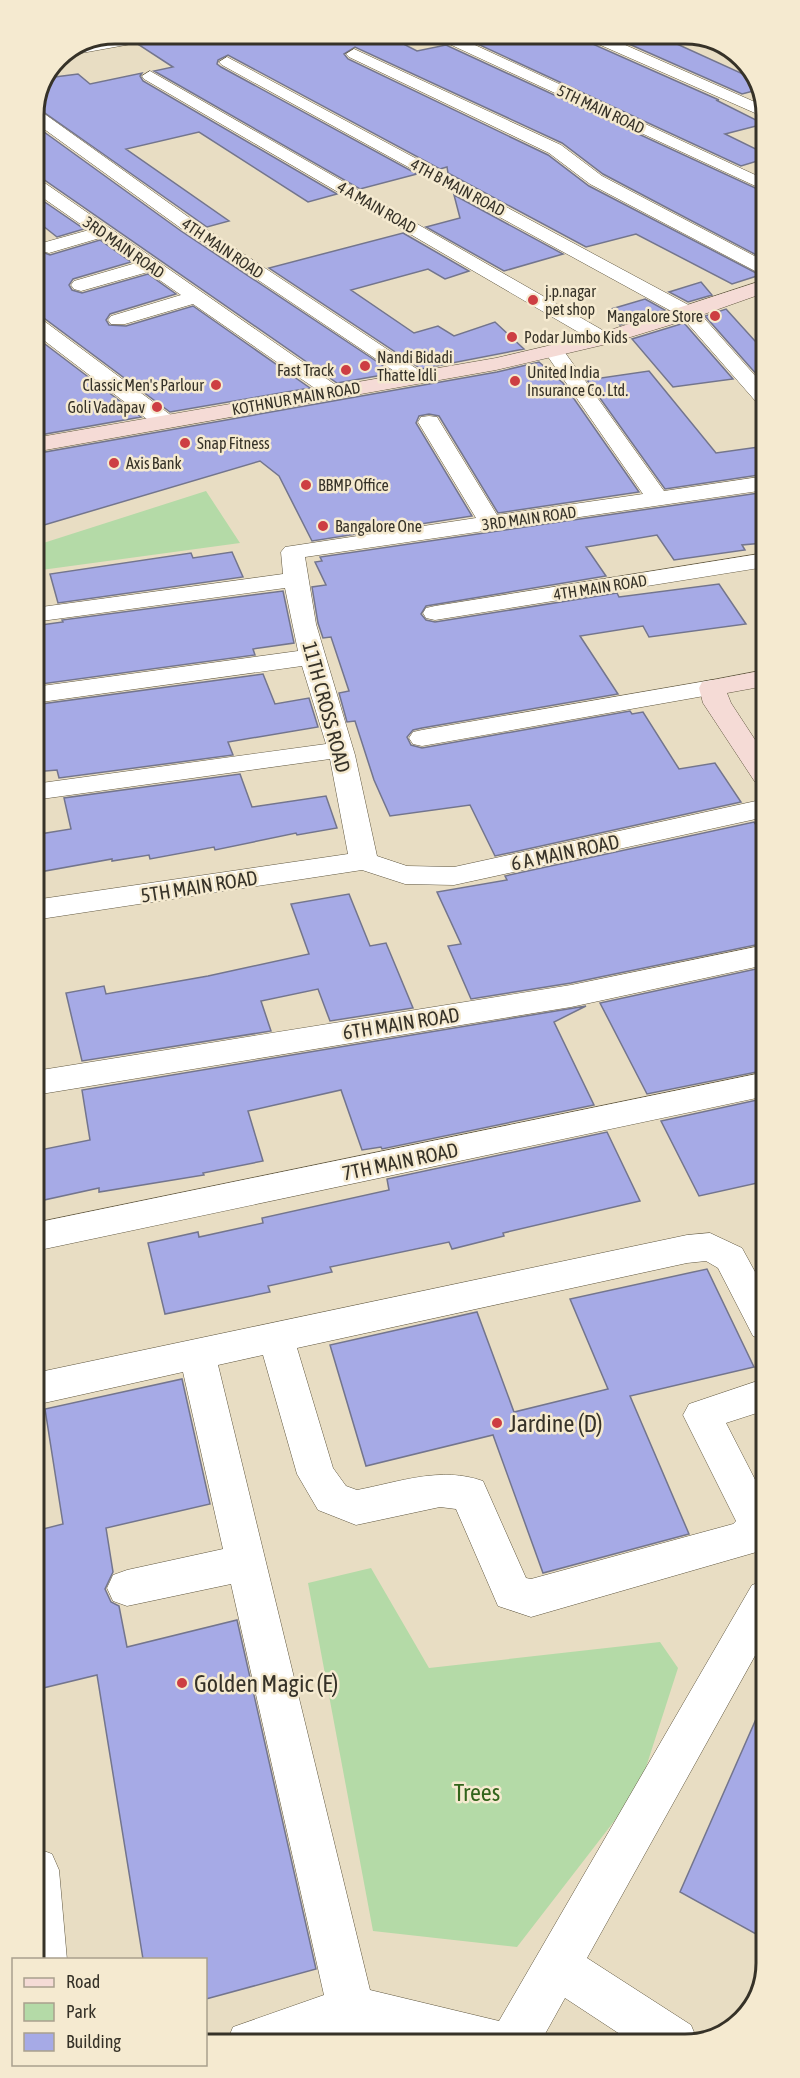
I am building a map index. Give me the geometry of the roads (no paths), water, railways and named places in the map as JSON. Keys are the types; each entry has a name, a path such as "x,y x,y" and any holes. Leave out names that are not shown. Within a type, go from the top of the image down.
{"main road":[{"name":"KOTHNUR MAIN ROAD","path":"44,443 496,364 604,339 689,313 756,289"},
{"path":"756,680 712,688 717,703 756,762"}],"street":[{"name":"5TH MAIN ROAD","path":"460,44 756,181"},
{"path":"610,44 756,108"},
{"path":"354,54 555,149 596,180 756,264"},
{"name":"4TH B MAIN ROAD","path":"227,62 689,313"},
{"name":"4 A MAIN ROAD","path":"150,76 604,339"},
{"name":"4TH MAIN ROAD","path":"44,121 188,225 416,377"},
{"name":"3RD MAIN ROAD","path":"44,191 333,392"},
{"path":"44,205 59,201"},
{"path":"49,247 103,232"},
{"path":"81,285 150,265"},
{"path":"117,320 195,297"},
{"path":"689,313 756,390"},
{"path":"44,330 164,421"},
{"path":"554,351 658,499"},
{"path":"429,422 490,524"},
{"name":"3RD MAIN ROAD","path":"293,552 756,484"},
{"name":"11TH CROSS ROAD","path":"293,552 294,580 312,657 340,750 364,861"},
{"name":"4TH MAIN ROAD","path":"435,613 756,561"},
{"path":"44,614 294,580"},
{"path":"44,694 312,657"},
{"path":"422,738 712,688"},
{"path":"44,791 340,750"},
{"name":"6 A MAIN ROAD","path":"364,861 405,875 454,876 756,809"},
{"name":"5TH MAIN ROAD","path":"44,909 364,861"},
{"name":"6TH MAIN ROAD","path":"43,1081 571,996 756,957"},
{"name":"7TH MAIN ROAD","path":"43,1235 756,1086"},
{"path":"43,1387 687,1249 710,1247 730,1258 756,1307"},
{"path":"276,1336 316,1474 332,1498 356,1508 440,1490 469,1493 512,1593 531,1598 746,1538 756,1526"},
{"path":"197,1353 354,2026"},
{"path":"756,1397 702,1415 756,1520"},
{"path":"128,1588 247,1562"},
{"path":"518,2034 756,1615"},
{"path":"556,1965 662,2034"},
{"path":"308,2034 354,2026 409,2033"}],"place":[{"name":"j.p.nagar pet shop","path":"533,300"},
{"name":"Mangalore Store","path":"715,316"},
{"name":"Podar Jumbo Kids","path":"512,337"},
{"name":"Nandi Bidadi Thatte Idli","path":"365,366"},
{"name":"Fast Track","path":"346,370"},
{"name":"United India Insurance Co. Ltd.","path":"515,381"},
{"name":"Classic Men's Parlour","path":"216,385"},
{"name":"Goli Vadapav","path":"157,407"},
{"name":"Snap Fitness","path":"185,443"},
{"name":"Axis Bank","path":"114,463"},
{"name":"BBMP Office","path":"306,485"},
{"name":"Bangalore One","path":"323,526"},
{"name":"Jardine (D)","path":"497,1423"},
{"name":"Golden Magic (E)","path":"182,1683"}],"park label":[{"name":"Trees","path":"477,1792"}]}
